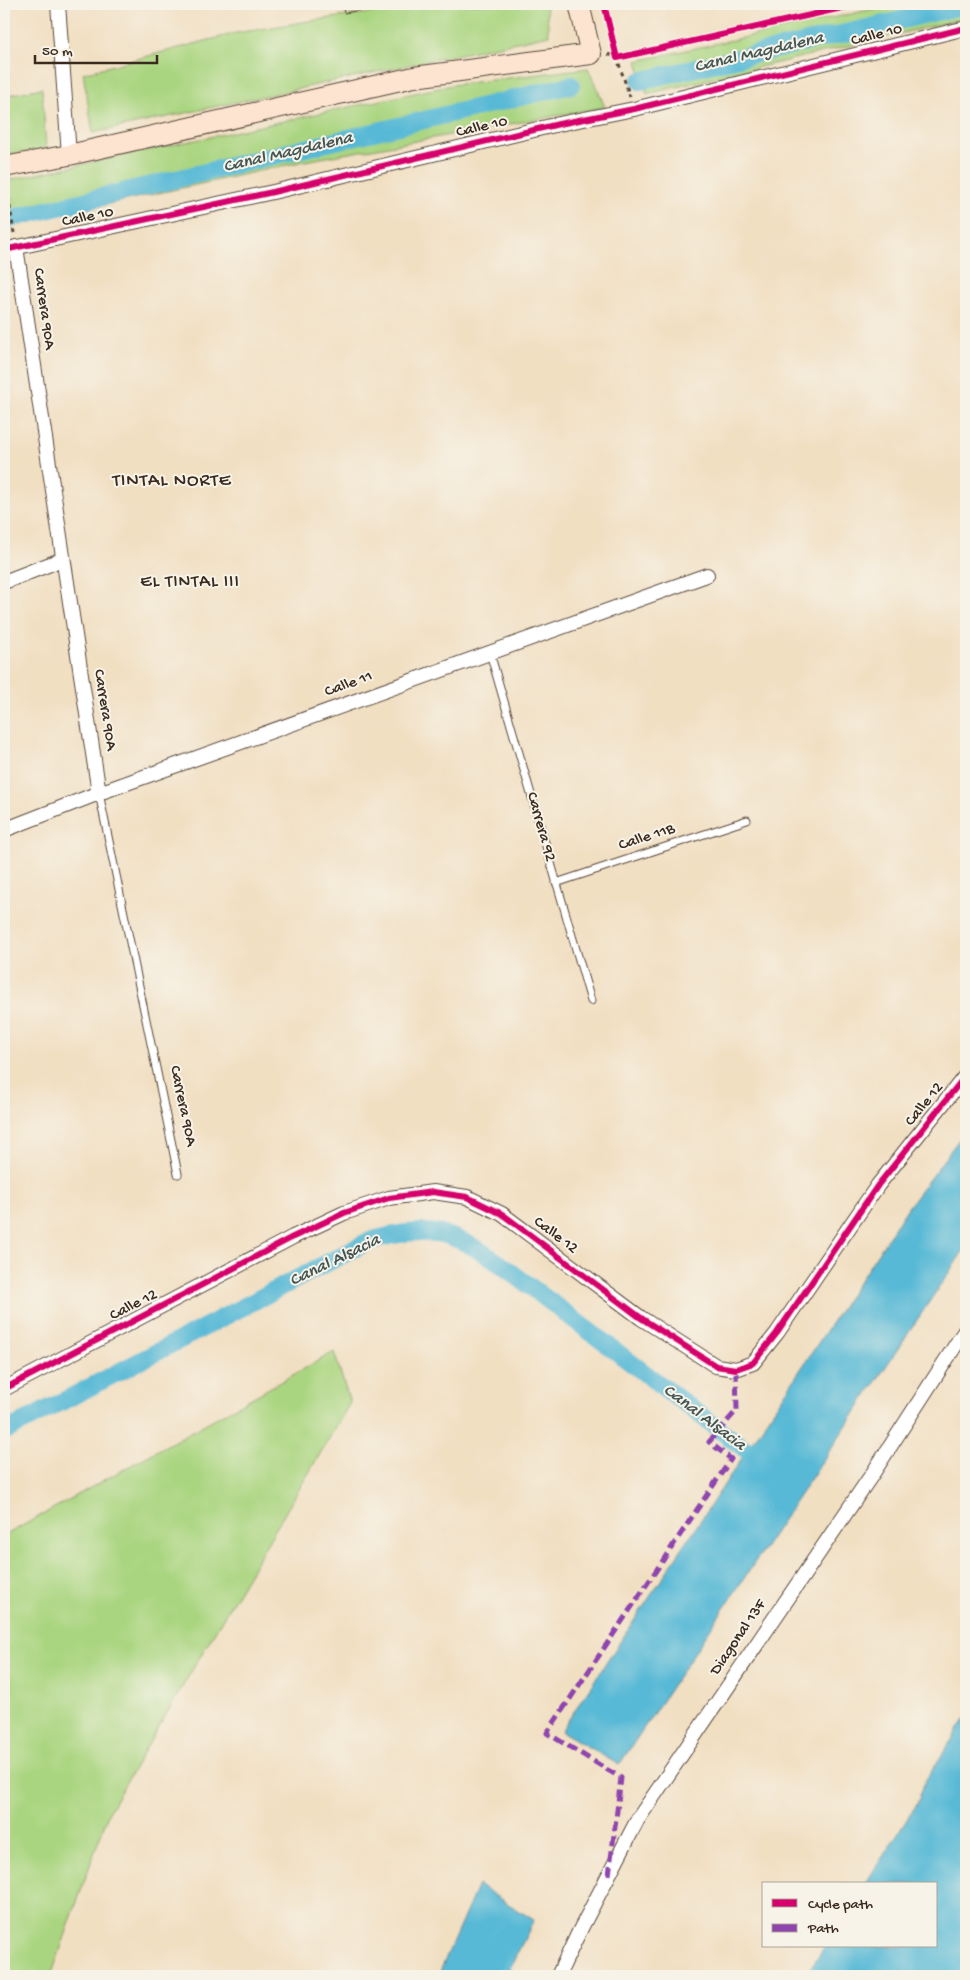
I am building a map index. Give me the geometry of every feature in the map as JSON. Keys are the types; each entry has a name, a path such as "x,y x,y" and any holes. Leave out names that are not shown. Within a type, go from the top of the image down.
{"street":[{"path":"58,4 69,155"},
{"path":"4,167 69,155 414,77 590,54 579,4"},
{"name":"Calle 10","path":"10,249 273,192 559,124 634,109 966,28"},
{"name":"Carrera 90A","path":"10,249 63,559 99,793"},
{"path":"4,582 63,559"},
{"name":"Calle 11","path":"4,830 99,793 707,575"},
{"name":"Calle 12","path":"4,1389 294,1237 344,1213 389,1198 432,1192 467,1197 502,1214 640,1318 716,1366 736,1369 753,1363 777,1333 878,1185 966,1074"},
{"name":"Diagonal 13F","path":"558,1976 638,1819 873,1473 966,1329"}],"lane":[{"name":"Carrera 92","path":"490,653 591,1001"},
{"name":"Carrera 90A","path":"99,793 178,1174"},
{"name":"Calle 11B","path":"556,882 747,820"}],"path":[{"path":"615,49 634,109"},
{"path":"617,58 627,55"},
{"path":"10,205 13,227"}],"green space":[{"path":"437,4 546,4 549,35 93,133 83,73 236,33"},
{"path":"896,4 966,4 966,18 647,94 637,61"},
{"path":"588,68 605,107 305,161 4,227 4,181 452,85"},
{"path":"42,88 46,149 4,156 4,96"},
{"path":"334,1352 350,1403 109,1811 51,1976 4,1976 4,1536"}],"water":[{"path":"966,1130 966,1247 619,1765 561,1731 909,1206"},
{"path":"966,1718 966,1976 805,1976 824,1948 938,1948 938,1882 866,1882 917,1804 925,1781"},
{"path":"478,1885 534,1920 506,1976 438,1976"}],"building":[{"path":"342,4 392,4 392,5 344,13"}],"waterway":[{"name":"Canal Magdalena","path":"640,81 966,5"},
{"name":"Canal Magdalena","path":"4,220 571,85"},
{"name":"Canal Alsacia","path":"4,1432 369,1241 390,1236 425,1232 454,1238 503,1266 765,1464"}],"marked path":[{"path":"609,1875 621,1778 547,1733 731,1459 709,1442 737,1410 736,1369"}],"cycle path":[{"path":"604,4 617,58 860,4"},
{"path":"4,250 273,192 559,124 634,109 966,28"},
{"path":"4,1389 293,1237 344,1213 389,1198 433,1192 467,1197 502,1214 641,1318 716,1366 736,1369 753,1363 777,1333 878,1185 966,1075"}],"district":[{"name":"TINTAL NORTE","path":"172,481"},
{"name":"EL TINTAL III","path":"190,582"}]}
